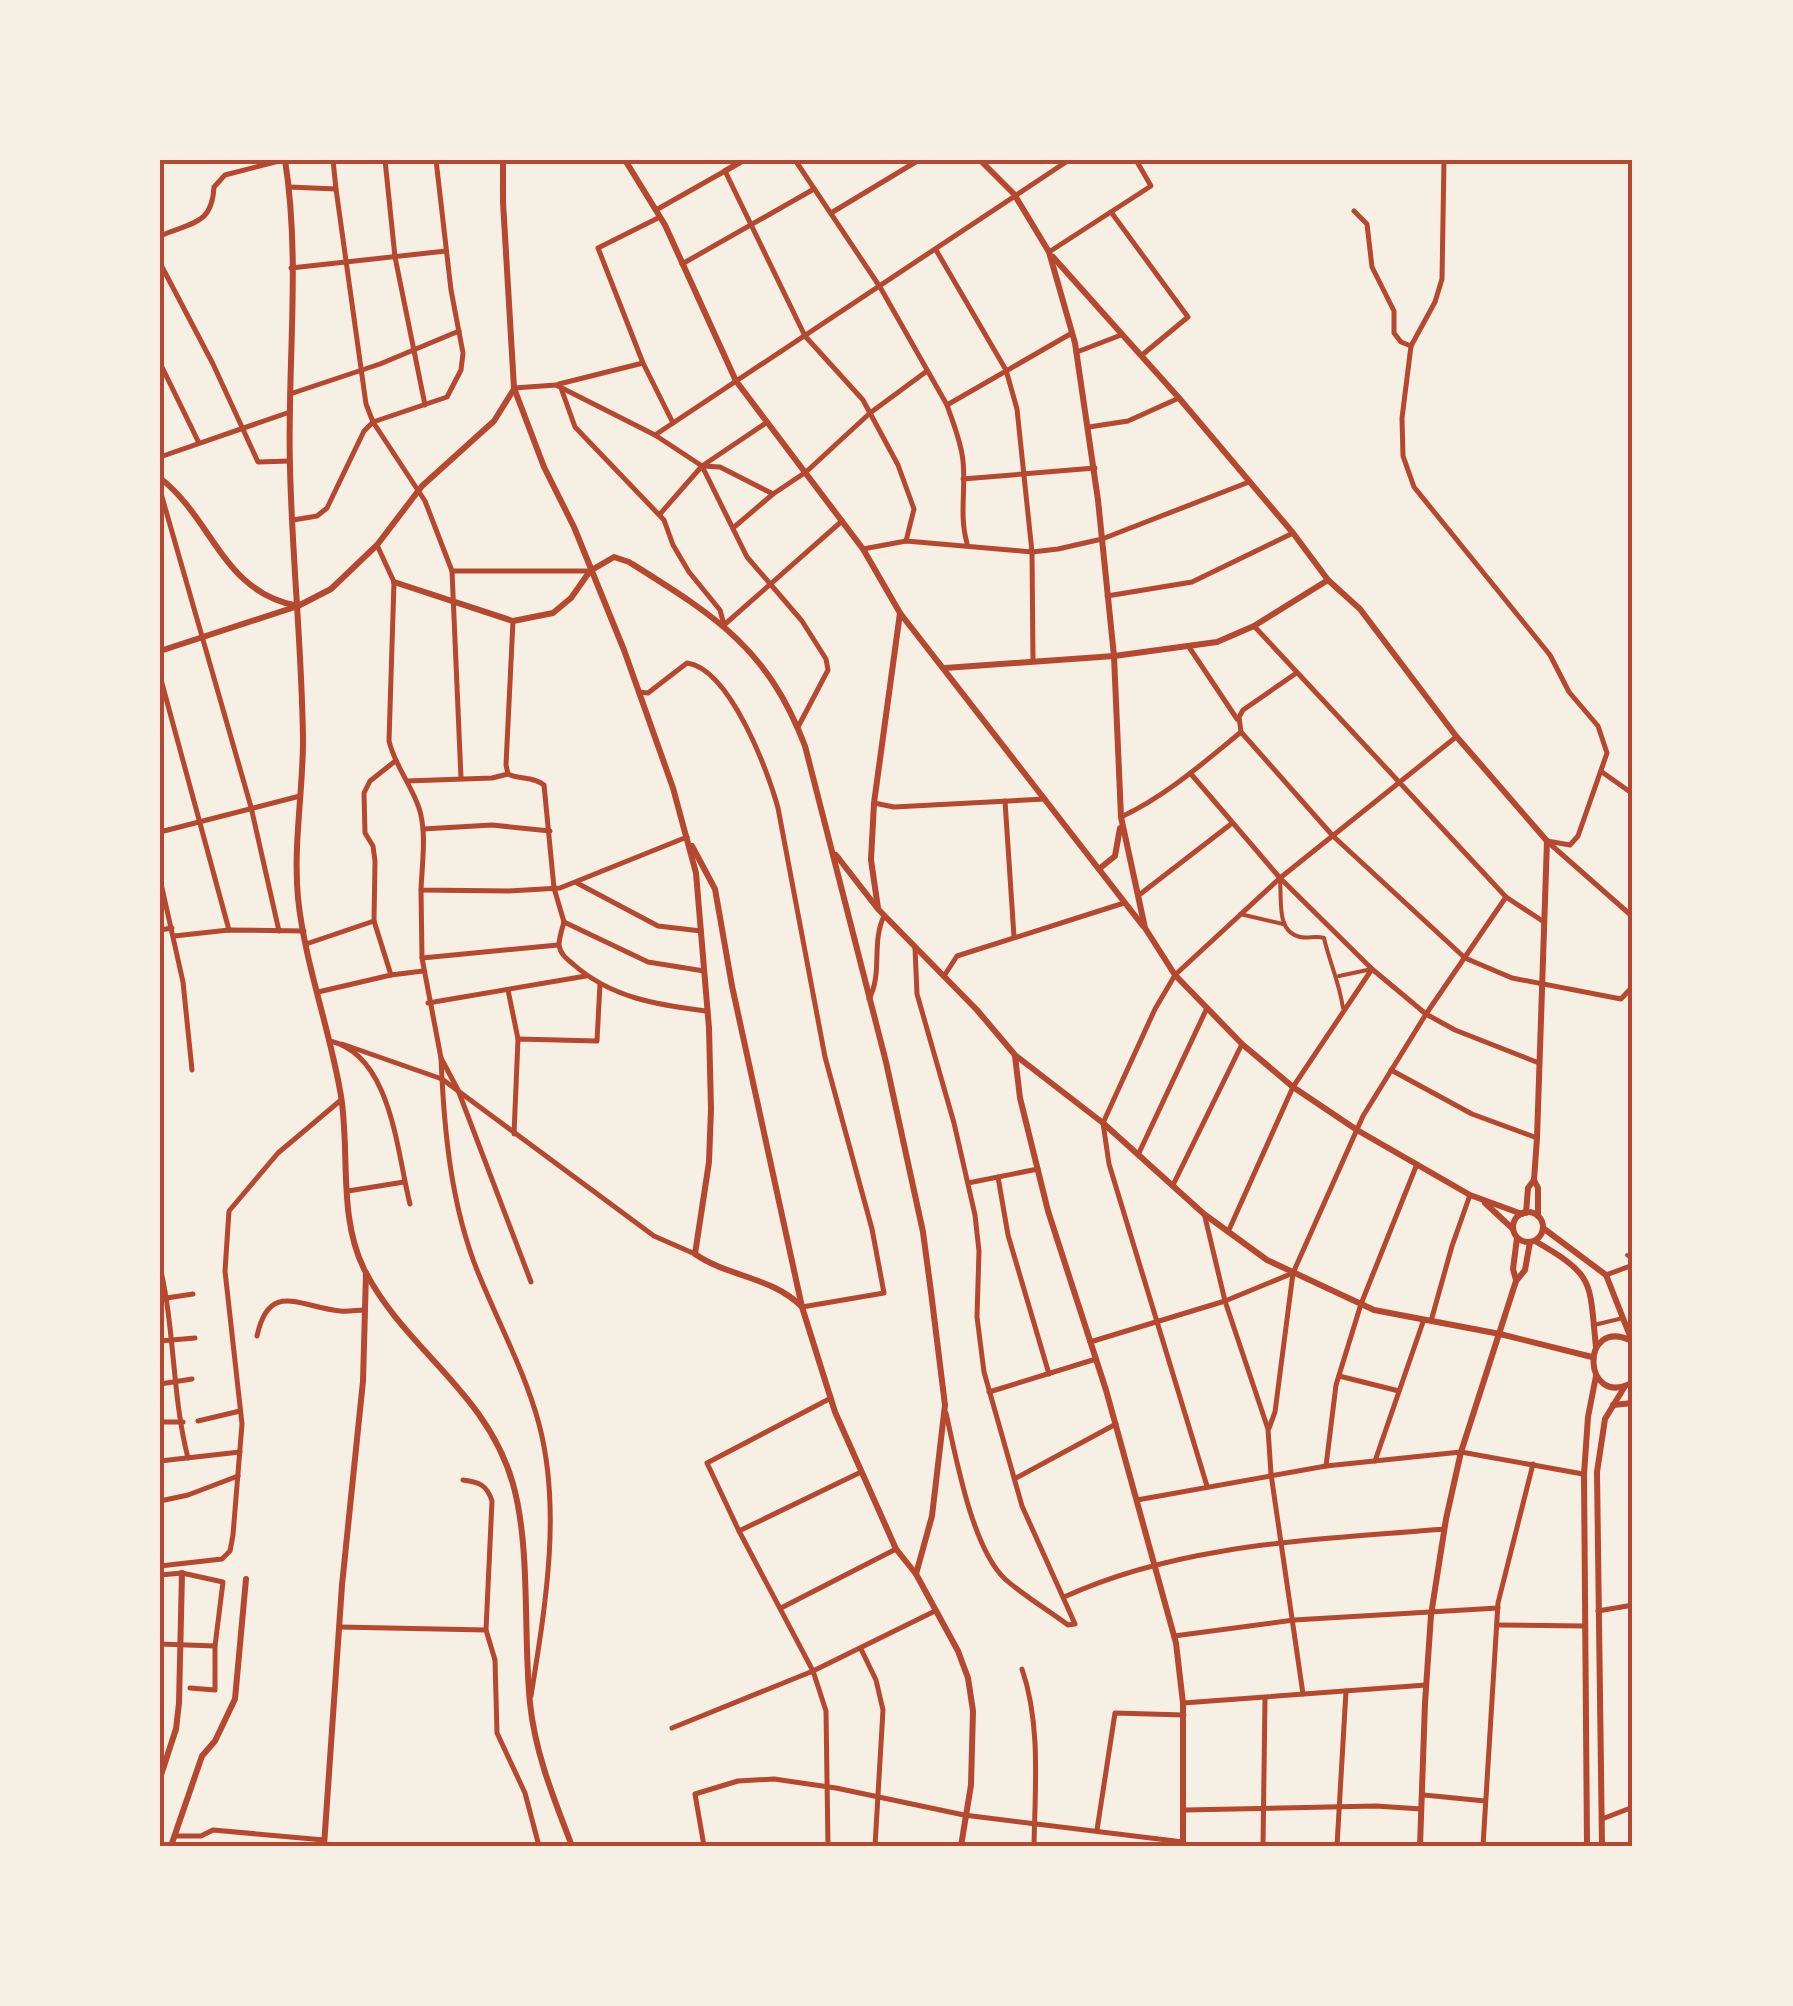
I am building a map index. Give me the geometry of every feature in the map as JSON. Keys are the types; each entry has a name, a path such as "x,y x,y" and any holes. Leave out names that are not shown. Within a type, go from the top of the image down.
{"street":[{"path":"160,236 208,216 214,186 225,175 284,160 289,187 290,461 303,743 298,896 342,1100 346,1191 356,1248 366,1272 414,1338 468,1394 507,1466 520,1518 530,1705 542,1767 572,1846"},
{"path":"333,160 360,371 373,422 419,489 452,571 461,778"},
{"path":"384,160 395,257 426,405"},
{"path":"293,520 316,516 327,508 364,431 373,422 447,398 461,370 463,352 436,160"},
{"path":"503,160 514,388 544,467 574,527 638,692 688,837 696,873 710,1127 709,1162 695,1254"},
{"path":"625,160 658,213 736,381 863,550 900,613 1115,887 1174,975 1242,1044 1293,1087 1357,1130 1485,1203 1515,1233 1566,1258 1584,1275 1591,1293 1596,1347 1592,1357 1596,1376 1584,1474 1586,1846"},
{"path":"673,423 643,363 598,248 744,160"},
{"path":"795,160 880,287 946,405 958,436 962,525 967,544"},
{"path":"832,213 918,160"},
{"path":"980,160 1016,198 1048,252 1179,398 1328,580 1360,609 1456,736 1547,841 1633,918"},
{"path":"655,435 1070,160"},
{"path":"1048,252 1151,186 1136,160"},
{"path":"1444,160 1442,280 1435,302 1411,346 1401,442 1408,477 1454,540 1550,656 1569,692 1598,726 1607,753 1578,836 1570,845 1547,841"},
{"path":"725,172 806,336 870,413 908,486 914,508 906,541"},
{"path":"289,187 336,189"},
{"path":"682,264 814,189"},
{"path":"1354,211 1367,224 1372,267 1394,311 1394,332 1401,342 1411,346"},
{"path":"1111,212 1188,317 1142,355"},
{"path":"291,268 446,250"},
{"path":"936,250 1006,370 1017,409 1032,552 1033,664"},
{"path":"1048,252 1077,352 1089,427 1114,656 1120,817 1145,928"},
{"path":"160,262 258,462 290,461"},
{"path":"290,394 458,332"},
{"path":"946,405 1072,333"},
{"path":"1077,352 1124,334"},
{"path":"160,363 199,443"},
{"path":"514,388 559,386 643,363"},
{"path":"733,528 927,370"},
{"path":"559,386 655,435 702,466 720,468 773,494"},
{"path":"559,386 584,440 660,514 673,545 713,600 724,625"},
{"path":"160,651 298,606 332,589 377,545 419,489 494,422 514,388"},
{"path":"1089,427 1128,421 1179,398"},
{"path":"160,456 290,412"},
{"path":"660,514 702,466 766,423"},
{"path":"702,466 747,556 802,620 826,659 828,670 824,680 798,727"},
{"path":"962,480 1094,468"},
{"path":"160,478 174,488 218,550 256,592 298,606"},
{"path":"863,550 906,541 1032,552 1102,538 1250,482"},
{"path":"160,490 252,807 279,931"},
{"path":"724,625 842,521"},
{"path":"1106,596 1192,582 1293,533"},
{"path":"377,545 394,582 388,741 394,762 418,804 422,828 422,958 441,1058 456,1203 478,1274 523,1376 539,1424 545,1459 552,1514 530,1705"},
{"path":"394,582 512,621 530,620 553,613 571,598 590,571 614,557 629,562 724,625 765,667 798,727 886,1062 923,1232 944,1405 969,1506 991,1561 1003,1578 1068,1625 1076,1624 1022,1506 989,1392 977,1317 978,1251 968,1183 917,994 915,948"},
{"path":"452,571 590,571"},
{"path":"945,668 1033,664 1218,642 1254,626 1328,580"},
{"path":"878,909 871,860 874,803 900,613"},
{"path":"508,774 512,621"},
{"path":"1254,626 1506,896 1544,922"},
{"path":"1189,647 1239,722 1241,732 1334,836 1465,958 1512,978 1621,999 1633,986"},
{"path":"638,692 648,694 687,664 698,665 739,714 770,779 778,808 825,1057 872,1229 884,1293 802,1306"},
{"path":"1239,722 1243,710 1295,674"},
{"path":"160,676 229,930"},
{"path":"1120,817 1147,805 1241,732"},
{"path":"1207,1486 1109,1164 1102,1123 1174,975 1280,878 1456,736"},
{"path":"391,975 374,921 375,860 365,833 364,794 370,781 394,762"},
{"path":"1602,772 1633,794"},
{"path":"405,781 508,774 535,778 544,785 554,888 564,922 562,955 586,976 618,994 706,1011"},
{"path":"1190,774 1280,878 1372,968 1426,1014 1538,1063"},
{"path":"160,832 300,796"},
{"path":"874,803 894,807 1045,799"},
{"path":"1005,801 1014,937"},
{"path":"1099,870 1115,856 1120,817"},
{"path":"1137,897 1231,824"},
{"path":"422,828 492,825 550,830"},
{"path":"422,890 554,888 577,883 688,837"},
{"path":"688,837 715,889 736,1006 802,1306 830,1398 896,1549 916,1574 958,1651 968,1678 973,1711 972,1786 961,1846"},
{"path":"1547,841 1534,1180 1538,1188 1538,1216 1543,1228 1606,1275 1633,1341"},
{"path":"832,850 884,916 1015,1055 1102,1123 1228,1232 1293,1274 1374,1310 1500,1334 1592,1357"},
{"path":"1128,880 1130,868"},
{"path":"160,878 173,932 192,1070"},
{"path":"1280,878 1283,924 1288,932 1324,938 1333,930"},
{"path":"577,883 658,926 701,931"},
{"path":"1268,1429 1275,1412 1293,1274 1357,1130 1426,1014 1506,896"},
{"path":"944,976 957,956 1124,902"},
{"path":"1240,914 1283,924"},
{"path":"869,998 875,988 877,931 884,916"},
{"path":"306,944 374,921"},
{"path":"564,922 648,962 704,971"},
{"path":"160,930 304,931"},
{"path":"1324,938 1330,964 1339,976 1343,1008"},
{"path":"422,958 560,945"},
{"path":"1339,976 1372,968"},
{"path":"1228,1232 1293,1087 1372,968"},
{"path":"317,992 424,971"},
{"path":"428,1003 586,976"},
{"path":"518,1039 597,1040 600,984"},
{"path":"508,990 518,1039 514,1134"},
{"path":"1138,1154 1207,1008"},
{"path":"330,1041 442,1080 654,1236 708,1263 775,1287 802,1306"},
{"path":"342,1044 383,1088 410,1204"},
{"path":"1172,1186 1242,1044"},
{"path":"704,1846 695,1794 738,1781 774,1778 964,1815 1183,1844 1184,1715 1174,1636 1116,1424 1038,1169 1020,1098 1015,1055"},
{"path":"441,1058 458,1090 531,1282"},
{"path":"1391,1070 1472,1114 1537,1138"},
{"path":"160,1566 222,1559 230,1551 240,1411 224,1271 229,1212 278,1154 342,1100"},
{"path":"1326,1466 1339,1376 1361,1304 1416,1164"},
{"path":"968,1183 1038,1169"},
{"path":"998,1177 1008,1235 1049,1374"},
{"path":"1516,1281 1515,1220 1524,1213 1528,1188 1534,1180"},
{"path":"346,1191 404,1182"},
{"path":"1375,1461 1470,1195"},
{"path":"1485,1203 1494,1202 1538,1216"},
{"path":"1204,1214 1225,1301 1268,1429 1303,1694"},
{"path":"1420,1846 1426,1686 1444,1529 1461,1452 1516,1281 1525,1270 1533,1242 1543,1228"},
{"path":"1606,1275 1633,1262 1628,1255"},
{"path":"160,1267 188,1458"},
{"path":"174,1836 201,1836 213,1830 324,1843 339,1627 363,1380 366,1272"},
{"path":"1090,1342 1225,1301 1293,1274"},
{"path":"163,1298 193,1294"},
{"path":"257,1336 261,1316 270,1305 283,1300 340,1311 364,1310"},
{"path":"1594,1326 1623,1318"},
{"path":"1596,1347 1609,1337 1633,1341"},
{"path":"160,1341 194,1338"},
{"path":"989,1392 1096,1359"},
{"path":"1339,1376 1399,1391"},
{"path":"1596,1376 1614,1387 1629,1384"},
{"path":"160,1384 192,1380"},
{"path":"1602,1846 1596,1472 1605,1419 1629,1384"},
{"path":"828,1846 826,1710 813,1671 707,1463 830,1398"},
{"path":"1613,1405 1633,1403"},
{"path":"916,1574 932,1516 944,1405"},
{"path":"198,1421 240,1411"},
{"path":"160,1422 182,1422"},
{"path":"1016,1478 1116,1424"},
{"path":"160,1461 240,1452"},
{"path":"1136,1500 1271,1474 1461,1452 1584,1474"},
{"path":"1483,1846 1498,1608 1533,1464"},
{"path":"739,1530 861,1472"},
{"path":"160,1501 238,1476"},
{"path":"463,1480 481,1484 492,1501 486,1630 494,1660 497,1733 525,1792 539,1846"},
{"path":"1064,1598 1085,1586 1185,1556 1444,1529"},
{"path":"780,1608 896,1549"},
{"path":"160,1575 182,1573 222,1582 215,1646 216,1690 190,1688"},
{"path":"160,1778 176,1728 182,1664 182,1573"},
{"path":"171,1846 202,1756 235,1699 246,1579"},
{"path":"1598,1611 1633,1605"},
{"path":"1174,1636 1294,1620 1498,1608"},
{"path":"672,1728 813,1671 936,1611"},
{"path":"1497,1625 1584,1626"},
{"path":"339,1627 486,1630"},
{"path":"160,1644 215,1646"},
{"path":"861,1649 876,1680 883,1710 874,1846"},
{"path":"1022,1669 1029,1688 1034,1732 1034,1846"},
{"path":"1183,1703 1426,1686"},
{"path":"1337,1846 1346,1691"},
{"path":"1263,1846 1265,1698"},
{"path":"1097,1831 1115,1713 1184,1715"},
{"path":"1424,1795 1486,1801"},
{"path":"1602,1819 1633,1807"},
{"path":"1185,1810 1424,1810"}]}
